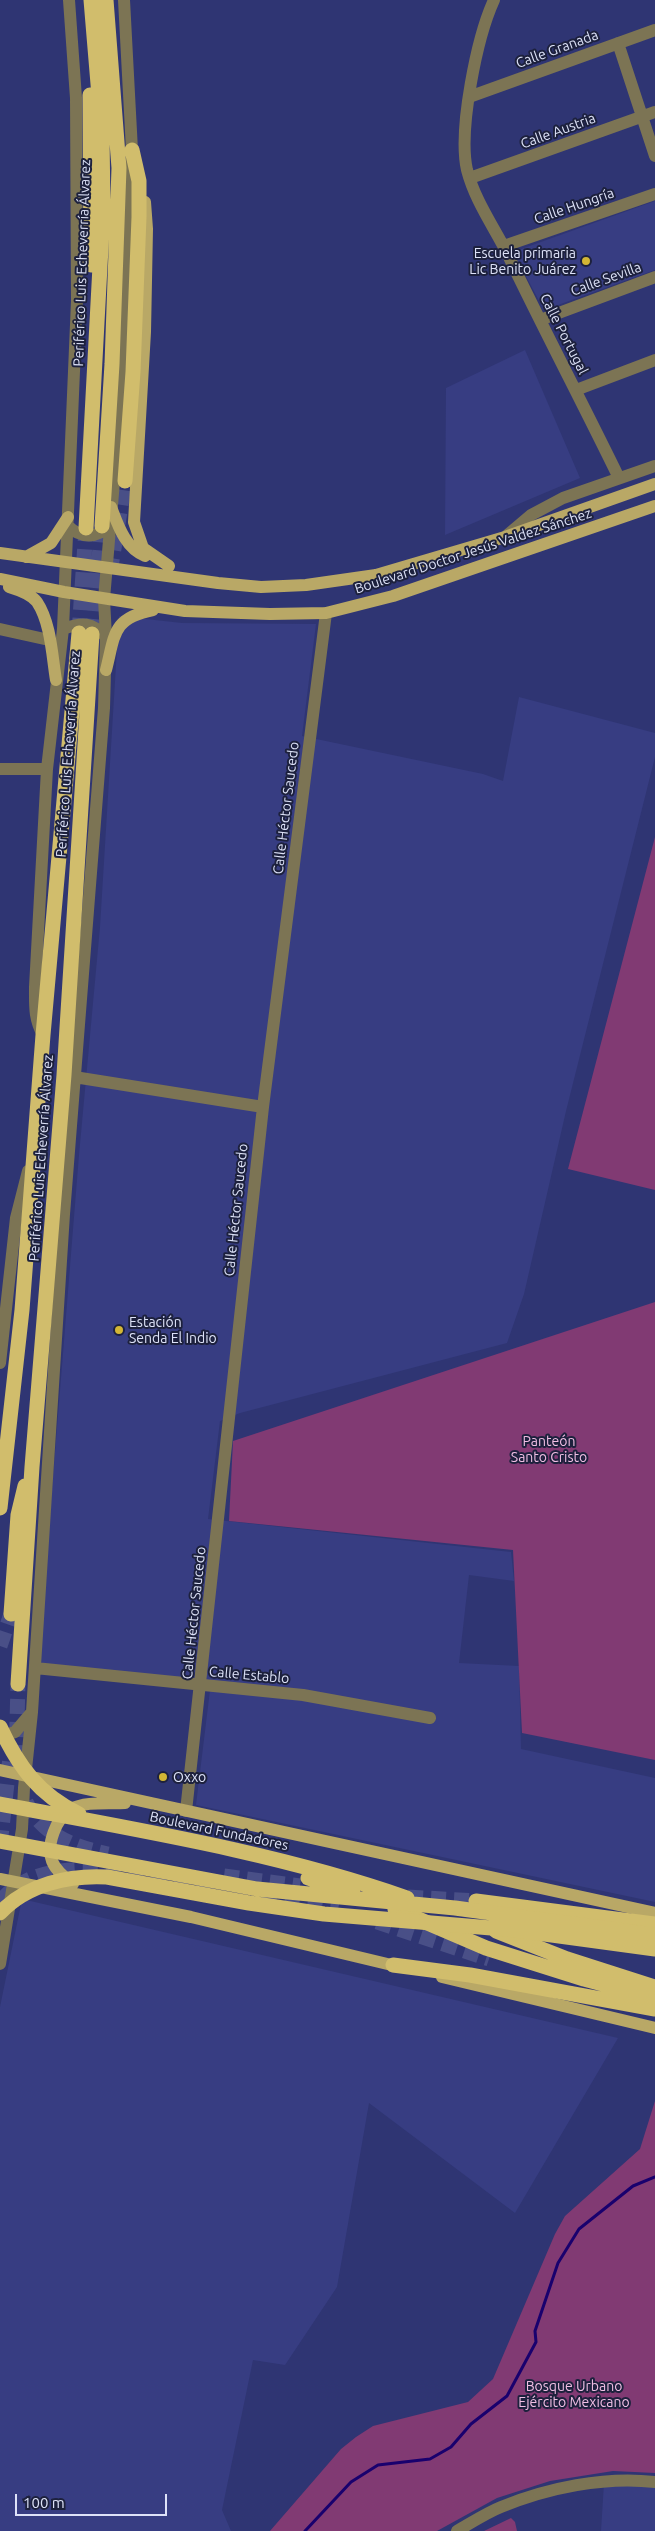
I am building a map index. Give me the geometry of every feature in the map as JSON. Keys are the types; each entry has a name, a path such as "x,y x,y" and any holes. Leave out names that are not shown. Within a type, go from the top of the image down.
{"highway":[{"path":"84,0 91,156 88,338 94,370"},
{"name":"Periférico Luis Echeverría Álvarez","path":"86,528 103,210 102,142 90,0"},
{"path":"106,0 111,40 119,168 124,206 126,286"},
{"path":"125,481 133,372 140,187 132,150"},
{"path":"106,526 119,168"},
{"name":"Periférico Luis Echeverría Álvarez","path":"18,1683 32,1467 70,1076 98,670 94,635"},
{"name":"Periférico Luis Echeverría Álvarez","path":"0,1508 22,1310 43,1035 94,635"},
{"path":"11,1614 20,1506 32,1467"},
{"path":"0,1727 20,1766 31,1779 52,1798 89,1819 262,1864 395,1909 486,1948 584,1979 655,1998"},
{"name":"Boulevard Fundadores","path":"0,1804 217,1845 275,1859 388,1892 567,1959 655,1987"},
{"path":"0,1841 257,1889 504,1914 655,1935"},
{"path":"4,1918 20,1898 46,1885 85,1876 107,1877 249,1903 324,1914 515,1930 655,1949"},
{"path":"476,1901 655,1924"},
{"path":"489,1958 549,1978 655,2003"},
{"path":"393,1965 470,1975 655,2008"}],"main road":[{"path":"140,187 145,196 147,229 145,332 134,522 143,548 169,566"},
{"name":"Boulevard Doctor Jesús Valdez Sánchez","path":"0,553 218,583 261,587 306,585 376,575 505,537 655,484"},
{"name":"Boulevard Doctor Jesús Valdez Sánchez","path":"0,579 64,592 163,608 237,613 326,613 393,596 655,506"},
{"path":"111,507 121,533 138,553 218,583"},
{"path":"26,557 51,543 68,521"},
{"path":"0,584 28,595 36,602 44,619 56,680"},
{"path":"98,670 122,621 136,613 163,608"},
{"path":"0,1770 655,1913"},
{"path":"108,1900 73,1884 58,1871 52,1860 54,1829 62,1816 76,1807 145,1803"},
{"path":"0,1879 108,1900 393,1965 655,2028"}],"street":[{"path":"43,1035 36,1022 34,1012 47,769 63,629 77,301 76,98 69,0"},
{"path":"94,635 104,599 107,569 106,526 111,507 122,396 132,150 124,0"},
{"name":"Calle Portugal","path":"497,1 481,42 469,97 464,149 470,178 475,194 504,246 619,478"},
{"name":"Calle Granada","path":"469,97 655,30"},
{"path":"618,43 655,156"},
{"name":"Calle Austria","path":"470,178 655,112"},
{"name":"Calle Hungría","path":"504,246 655,194"},
{"name":"Calle Sevilla","path":"540,320 655,277"},
{"path":"576,390 655,360"},
{"path":"505,537 531,515 551,504 655,466"},
{"path":"68,521 81,535 97,535 106,526"},
{"name":"Calle Héctor Saucedo","path":"186,1811 202,1685 227,1424 263,1107 326,613"},
{"path":"63,629 76,625 88,625 97,628 94,635"},
{"path":"0,629 49,640"},
{"path":"0,769 47,769"},
{"path":"0,1964 4,1918 14,1882 22,1829 25,1776 32,1712 64,1214 70,1076 263,1107"},
{"path":"0,1363 16,1218 36,1142"},
{"name":"Calle Establo","path":"35,1668 302,1695 430,1718"},
{"path":"0,1737 15,1732 32,1712"},
{"path":"0,1908 4,1918"},
{"path":"457,2531 500,2507 544,2494 586,2485 636,2480 655,2482"}],"shaded area":[{"name":"Escuela primaria Lic Benito Juárez","path":"655,201 655,270 544,310 513,252"},
{"path":"525,350 580,478 445,535 446,388"},
{"path":"119,616 182,623 316,624 302,736 483,774 503,781 519,697 655,733 655,757 566,1111 524,1294 507,1343 240,1413 220,1421 208,1519 511,1552 514,1581 469,1575 459,1663 519,1666 521,1749 655,1778 655,1902 196,1805 211,1682 38,1663 79,1155 100,927"},
{"path":"22,1899 618,2038 515,2213 369,2103 337,2287 285,2365 253,2360 222,2510 231,2531 0,2531 0,2007"},
{"path":"655,2482 655,2531 601,2531 604,2483"}],"green space":[{"path":"655,837 655,1190 568,1169"},
{"name":"Panteón Santo Cristo","path":"655,1302 655,1760 522,1733 513,1550 229,1521 233,1441"},
{"name":"Bosque Urbano Ejército Mexicano","path":"655,2101 655,2473 613,2471 550,2481 497,2498 437,2531 270,2531 341,2449 356,2437 373,2426 468,2402 493,2379 555,2234 565,2216 640,2149"},
{"path":"511,2518 515,2522 517,2531 484,2531"}],"waterway":[{"path":"305,2531 351,2482 378,2465 430,2459 451,2447 471,2424 507,2396 536,2342 535,2331 558,2263 579,2229 633,2186 655,2177"}],"tunnel":[{"path":"110,573 125,481"},
{"path":"92,634 102,526"},
{"path":"79,633 86,528"},
{"path":"0,1646 11,1614"},
{"path":"16,1760 18,1684"},
{"path":"0,1845 10,1757"},
{"path":"26,1802 41,1823 60,1838 83,1848 108,1854"},
{"path":"0,1902 19,1885 43,1875 70,1870 129,1873 210,1888"},
{"path":"224,1876 300,1886"},
{"path":"262,1896 338,1910"},
{"path":"408,1897 476,1901"},
{"path":"377,1922 489,1959"}],"place":[{"name":"Escuela primaria Lic Benito Juárez","path":"586,261"},
{"name":"Estación Senda El Indio","path":"119,1330"},
{"name":"Oxxo","path":"163,1777"}]}
